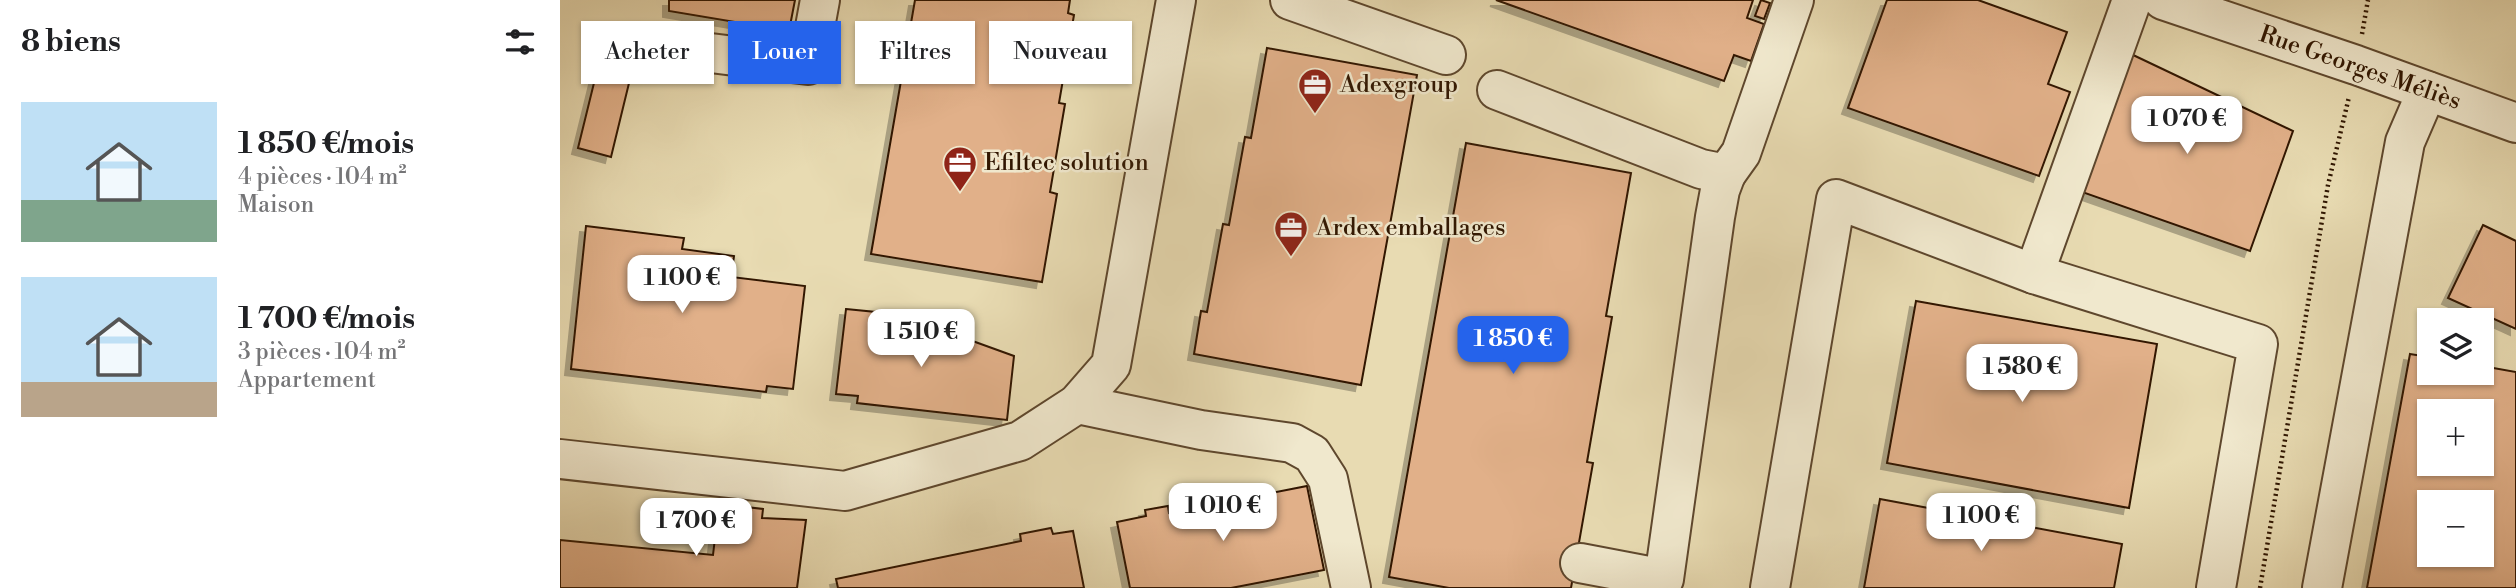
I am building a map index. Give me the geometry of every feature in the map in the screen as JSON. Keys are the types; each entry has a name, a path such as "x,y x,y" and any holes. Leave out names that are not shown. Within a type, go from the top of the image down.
{"street":[{"path":"714,53 808,65 820,0"},
{"path":"560,459 845,491 1020,441 1077,404 1111,365 1176,0"},
{"path":"1290,0 1446,55"},
{"path":"1580,563 1664,579 1720,190 1726,174 1741,153 1794,0"},
{"path":"2034,274 2132,0"},
{"name":"Rue Georges Méliès","path":"2163,0 2359,50 2427,91 2516,123"},
{"path":"1497,90 1701,169 1726,174"},
{"path":"2322,588 2405,142 2427,91"},
{"path":"1770,588 1836,198 2034,274 2258,345 2216,588"},
{"path":"1077,404 1201,430 1292,443 1312,454 1328,479 1352,588"}],"path":[{"path":"2260,588 2328,185 2368,0"}],"building":[{"path":"669,0 795,0 791,21 729,21 669,11"},
{"path":"915,0 1070,0 1068,13 1074,15 1073,21 989,21 989,84 1062,84 1059,103 1065,104 1050,192 1057,194 1042,282 871,254 900,84 975,84 975,21 911,21"},
{"path":"1496,0 1753,0 1747,18 1764,24 1751,61 1734,55 1724,81"},
{"path":"1761,0 1770,3 1764,19 1755,16"},
{"path":"1887,0 1978,0 2067,32 2048,84 2070,92 2039,176 1848,108"},
{"path":"1267,48 1417,75 1361,385 1194,354 1201,311 1207,312 1223,224 1229,225 1245,137 1251,138"},
{"path":"2131,54 2293,131 2250,251 2082,192"},
{"path":"594,84 629,84 611,157 578,148"},
{"path":"1466,143 1631,173 1606,316 1612,317 1587,462 1593,463 1571,588 1449,588 1389,577"},
{"path":"2483,225 2516,241 2516,329 2494,319 2494,308 2470,308 2448,298"},
{"path":"586,226 684,238 682,249 734,256 731,277 805,286 793,389 767,386 766,392 571,369"},
{"path":"1916,301 2157,344 2129,508 1887,463"},
{"path":"846,309 896,314 895,326 945,331 1014,356 1007,420 857,403 858,396 836,394"},
{"path":"2410,354 2417,355 2417,385 2494,385 2494,368 2516,372 2516,588 2367,588"},
{"path":"1307,486 1324,570 1231,588 1130,588 1117,522 1146,516 1145,510 1168,506 1169,513"},
{"path":"1880,499 2122,544 2114,588 1864,588"},
{"path":"719,504 763,509 762,518 806,520 797,588 560,588 560,540 713,555"},
{"path":"1051,528 1053,534 1073,531 1084,588 838,588 836,579 1021,541 1020,534"}],"place":[{"name":"Adexgroup","path":"1315,115"},
{"name":"Efiltec solution","path":"960,193"},
{"name":"Ardex emballages","path":"1291,258"}]}
